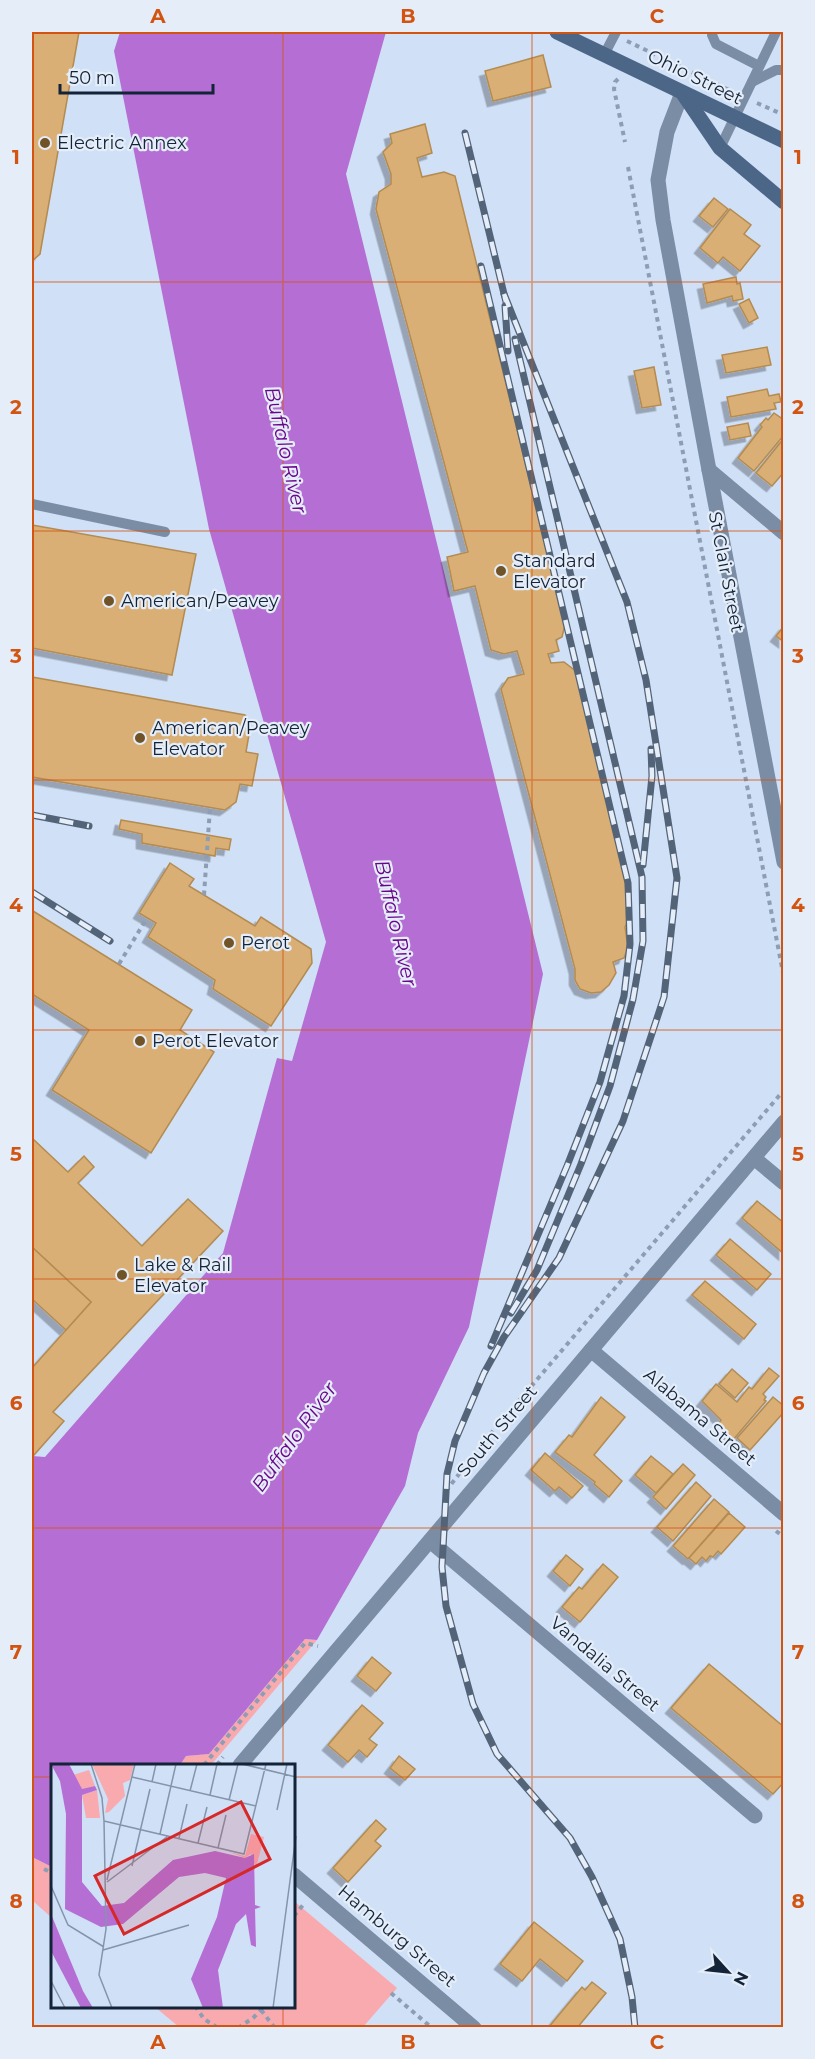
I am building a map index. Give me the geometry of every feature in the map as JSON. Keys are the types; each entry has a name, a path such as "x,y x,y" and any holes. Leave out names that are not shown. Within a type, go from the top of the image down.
{"street":[{"name":"Ohio Street","path":"557,32 783,141"},
{"path":"682,93 720,148 783,202"},
{"name":"St Clair Street","path":"682,93 667,132 658,180 665,231 783,862"},
{"path":"709,470 783,533"},
{"name":"South Street","path":"241,1764 783,1122"},
{"path":"754,1158 783,1183"},
{"name":"Alabama Street","path":"591,1350 783,1514"},
{"name":"Vandalia Street","path":"430,1541 755,1816"},
{"name":"Hamburg Street","path":"296,1877 474,2028"}],"lane":[{"path":"720,148 776,32"},
{"path":"604,55 615,33"},
{"path":"710,33 716,44 759,66"},
{"path":"752,82 776,70 783,70"},
{"path":"32,504 165,532"}],"path":[{"path":"615,33 783,116"},
{"path":"615,82 624,139"},
{"name":"St Clair Street","path":"628,167 783,978"},
{"path":"204,895 210,808"},
{"path":"118,964 147,918"},
{"name":"South Street","path":"445,1493 482,1444 783,1090"},
{"path":"205,1764 305,1643 318,1646"},
{"path":"44,1869 51,1872"},
{"path":"296,1914 301,1908"},
{"path":"391,1993 432,2028"},
{"path":"196,2008 204,2019 218,2028"},
{"path":"238,2028 263,2008 275,2028"}],"shaded area":[{"path":"305,1639 317,1640 212,1764 181,1764 186,1756 209,1754"},
{"path":"32,1857 51,1866 51,1917 32,1900"},
{"path":"296,1903 397,1988 363,2027 179,2027 156,2008 296,2008"}],"water":[{"name":"Buffalo River","path":"120,32 386,32 346,174 543,974 469,1327 418,1433 405,1486 317,1640 305,1639 209,1754 186,1756 181,1764 51,1764 51,1866 32,1857 32,1456 45,1457 223,1253 277,1058 292,1061 326,942 209,529 114,51"}],"building":[{"name":"Electric Annex","path":"32,32 79,32 40,254 32,261"},
{"path":"543,55 551,87 493,101 485,71"},
{"name":"Standard Elevator","path":"425,124 432,153 417,158 422,177 444,172 455,176 565,625 562,637 556,640 559,651 548,654 551,663 564,662 577,672 625,880 628,920 625,927 628,948 624,958 613,962 616,973 609,985 601,992 591,993 580,989 575,980 575,969 501,689 508,678 524,674 517,651 504,654 491,650 475,586 454,591 447,557 468,552 376,209 379,192 391,184 391,174 383,152 392,143 390,134"},
{"path":"714,198 728,209 713,227 699,216"},
{"path":"730,209 751,225 744,234 760,246 740,271 723,257 718,263 700,248"},
{"path":"736,277 737,284 740,283 743,299 733,301 732,296 707,303 703,284"},
{"path":"749,299 758,318 749,323 739,304"},
{"path":"767,347 771,365 726,373 722,355"},
{"path":"654,367 661,405 642,408 634,371"},
{"path":"767,389 769,396 779,394 781,402 774,403 776,409 731,417 727,397"},
{"path":"774,413 784,420 784,435 754,471 738,458 762,427 760,425"},
{"path":"748,423 751,436 730,440 727,427"},
{"path":"784,438 784,472 772,486 756,473"},
{"name":"American/Peavey","path":"32,525 196,554 172,675 32,648"},
{"path":"784,626 784,642 776,636"},
{"name":"American/Peavey Elevator","path":"32,677 245,715 251,723 246,752 258,754 252,786 240,784 236,802 225,810 32,777"},
{"path":"121,820 231,839 229,850 216,848 215,856 142,843 142,834 119,829"},
{"name":"Perot","path":"170,863 194,879 189,886 255,926 261,917 311,949 312,963 271,1026 213,989 215,980 148,937 156,923 139,913"},
{"name":"Perot Elevator","path":"33,911 192,1010 180,1030 214,1052 151,1153 52,1090 89,1030 32,994"},
{"name":"Lake & Rail Elevator","path":"32,1138 68,1172 84,1156 94,1167 78,1183 142,1246 188,1199 223,1231 53,1412 64,1421 34,1455 32,1452 32,1368 91,1302 32,1247"},
{"path":"757,1201 784,1223 784,1254 742,1218"},
{"path":"730,1239 771,1274 757,1290 716,1255"},
{"path":"32,1247 91,1302 66,1330 32,1299"},
{"path":"705,1281 756,1324 744,1339 692,1295"},
{"path":"769,1368 779,1376 763,1394 766,1401 733,1440 717,1426 721,1420 702,1401 716,1384 737,1402 749,1387 752,1389"},
{"path":"732,1369 748,1383 735,1398 719,1384"},
{"path":"601,1397 625,1417 594,1455 622,1481 609,1497 594,1484 595,1482 555,1452 569,1435 572,1437"},
{"path":"773,1397 784,1406 784,1412 750,1450 737,1438"},
{"path":"545,1453 583,1486 572,1498 559,1487 555,1491 531,1470"},
{"path":"651,1456 673,1474 656,1493 635,1475"},
{"path":"683,1464 695,1475 666,1509 653,1497"},
{"path":"696,1482 711,1496 673,1541 657,1527"},
{"path":"714,1499 729,1512 688,1559 673,1546"},
{"path":"729,1513 745,1527 721,1554 718,1551 706,1561 702,1557 696,1564 689,1558"},
{"path":"566,1555 583,1569 570,1586 553,1571"},
{"path":"603,1564 618,1577 580,1622 562,1607 579,1587 582,1589"},
{"path":"372,1657 391,1673 376,1691 357,1676"},
{"path":"709,1664 784,1727 784,1782 773,1794 671,1708"},
{"path":"362,1705 383,1723 369,1739 377,1745 367,1757 359,1750 348,1762 328,1745"},
{"path":"399,1756 415,1769 405,1780 390,1768"},
{"path":"376,1820 386,1829 375,1841 381,1846 348,1882 333,1868"},
{"path":"534,1922 583,1961 567,1981 540,1959 522,1981 500,1964"},
{"path":"592,1982 606,1993 577,2028 548,2028 582,1987 585,1990"}],"railway":[{"path":"465,133 506,302"},
{"path":"481,266 628,883 630,944 624,996 600,1082 491,1346"},
{"path":"504,294 627,602 646,680 677,878 664,997 623,1121 559,1258 504,1337 484,1373 455,1441 447,1474 442,1567 446,1606 473,1704 497,1754 570,1838 592,1877 620,1939 632,1997 635,2028"},
{"path":"505,306 508,351"},
{"path":"511,1313 537,1270 581,1164 610,1086 633,999 643,941 642,877 515,339"},
{"path":"643,865 652,776 651,749"},
{"path":"32,815 89,826"},
{"path":"32,892 110,941"}],"place":[{"name":"Electric Annex","path":"45,143"},
{"name":"Standard Elevator","path":"501,571"},
{"name":"American/Peavey","path":"109,601"},
{"name":"American/Peavey Elevator","path":"140,738"},
{"name":"Perot","path":"229,943"},
{"name":"Perot Elevator","path":"140,1041"},
{"name":"Lake & Rail Elevator","path":"122,1275"}]}
